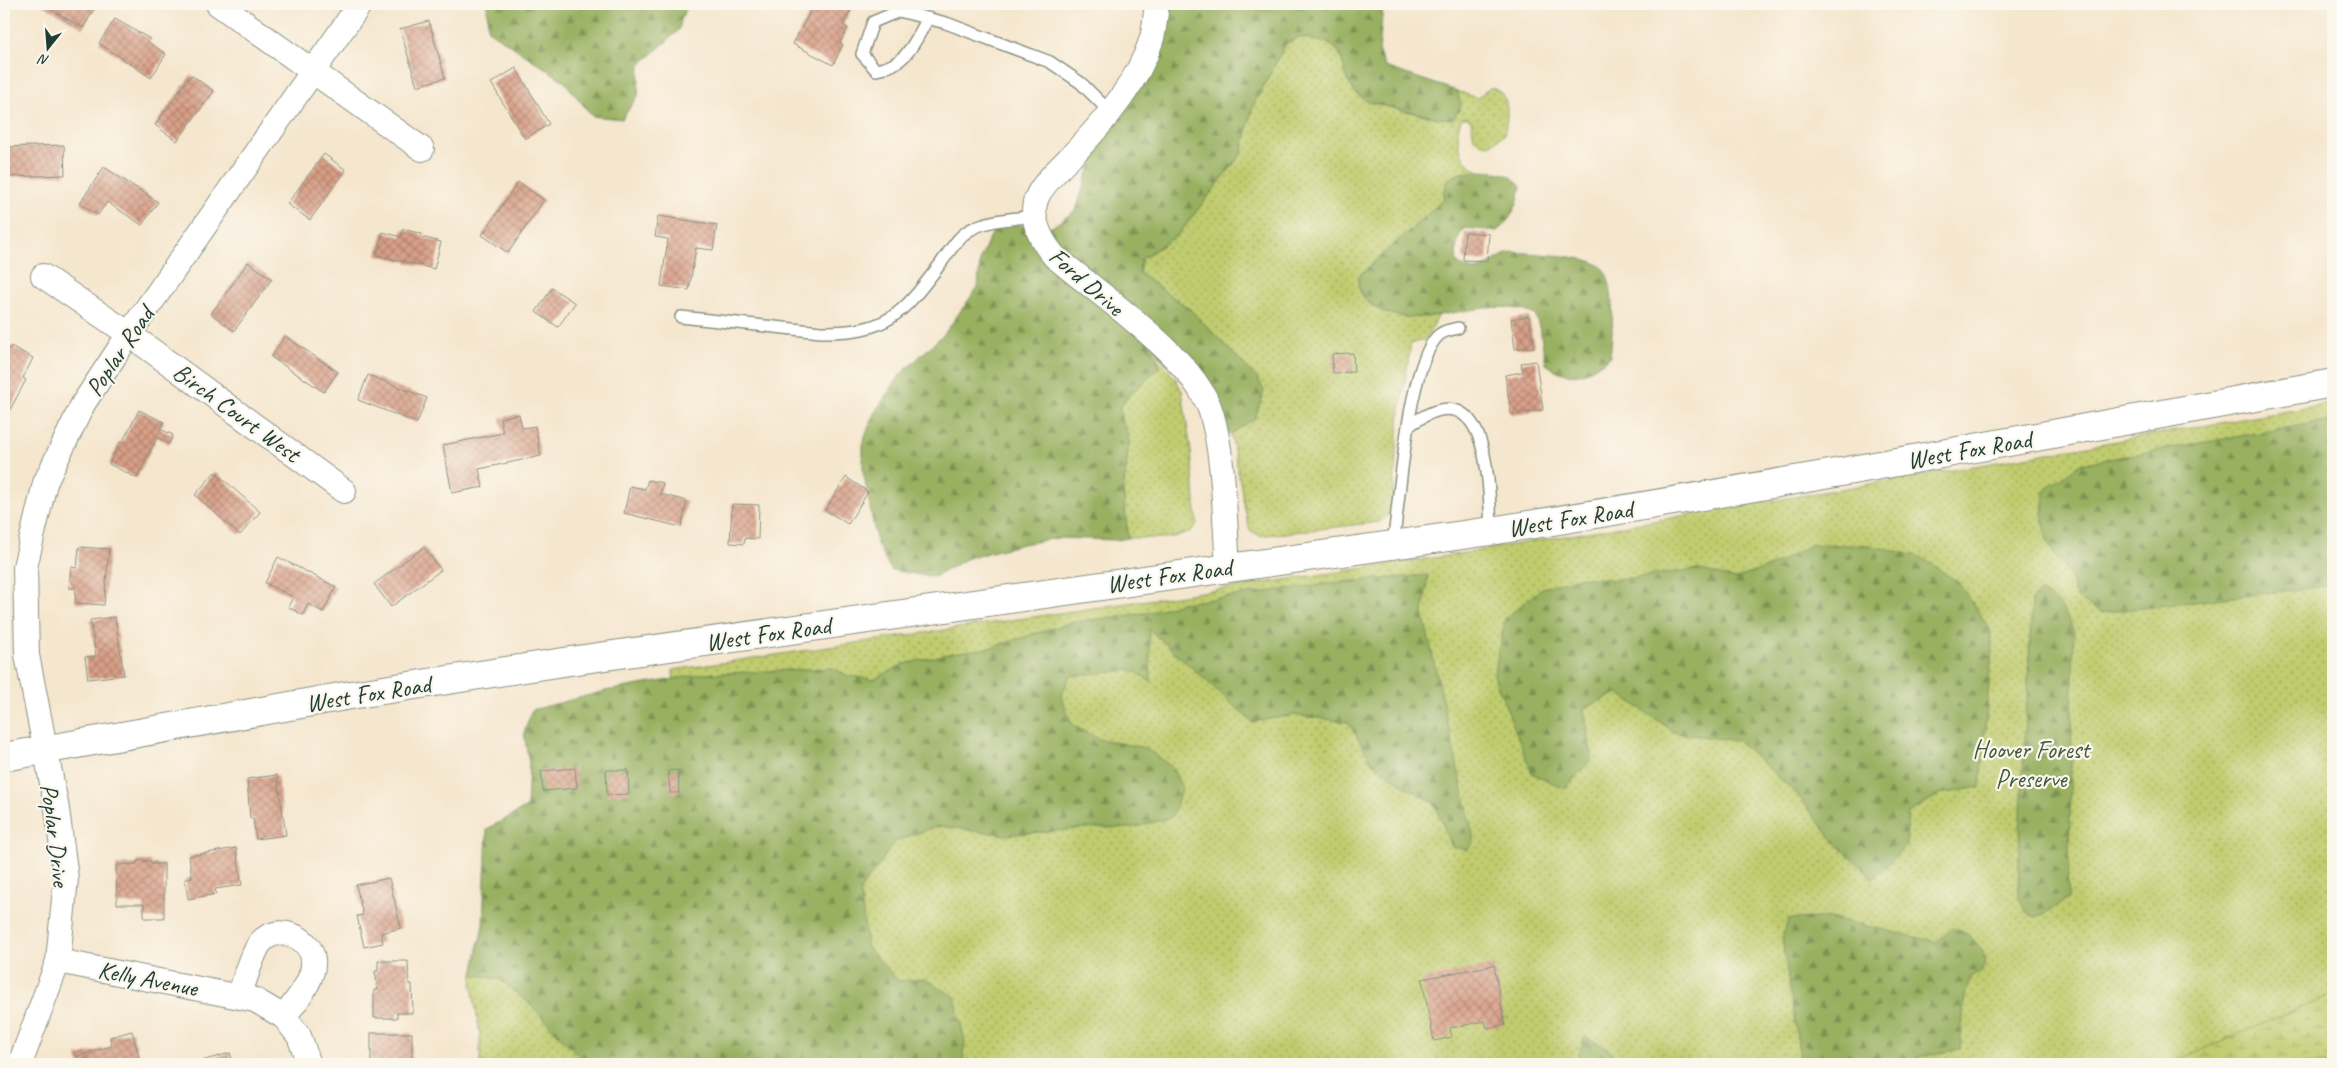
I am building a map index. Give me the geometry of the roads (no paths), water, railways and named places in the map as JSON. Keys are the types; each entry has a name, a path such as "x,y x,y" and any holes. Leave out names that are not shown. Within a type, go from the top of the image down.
{"street":[{"path":"218,4 422,150"},
{"name":"Poplar Road","path":"44,750 27,655 25,567 45,483 83,404 129,334 360,4"},
{"path":"1034,216 1037,197 1052,176 1110,112 1129,86 1151,41 1157,4"},
{"name":"Ford Drive","path":"1034,216 1044,244 1054,256 1128,316 1187,370 1202,392 1211,412 1219,454 1228,566"},
{"name":"Birch Court West","path":"43,276 129,334 344,491"},
{"name":"West Fox Road","path":"4,757 351,695 570,661 1228,566 1491,531 1999,444 2333,383"},
{"name":"Poplar Drive","path":"20,1064 58,961 66,878 57,809 44,750"},
{"path":"239,996 260,943 269,936 281,934 295,935 311,950 313,961 305,985 284,1017"},
{"name":"Kelly Avenue","path":"58,961 255,1000 284,1017 299,1036 309,1064"}],"lane":[{"path":"928,18 908,55 890,68 876,70 862,54 873,22 900,11 928,18 946,23 1050,62 1081,83 1110,112"},
{"path":"682,317 820,332 843,332 876,326 906,306 966,232 990,222 1034,216"},
{"path":"1393,545 1409,426 1420,371 1429,347 1442,332 1458,328"},
{"path":"1409,426 1429,413 1453,410 1462,414 1477,428 1484,449 1491,531"}],"park label":[{"name":"Hoover Forest Preserve","path":"2031,764"}]}
